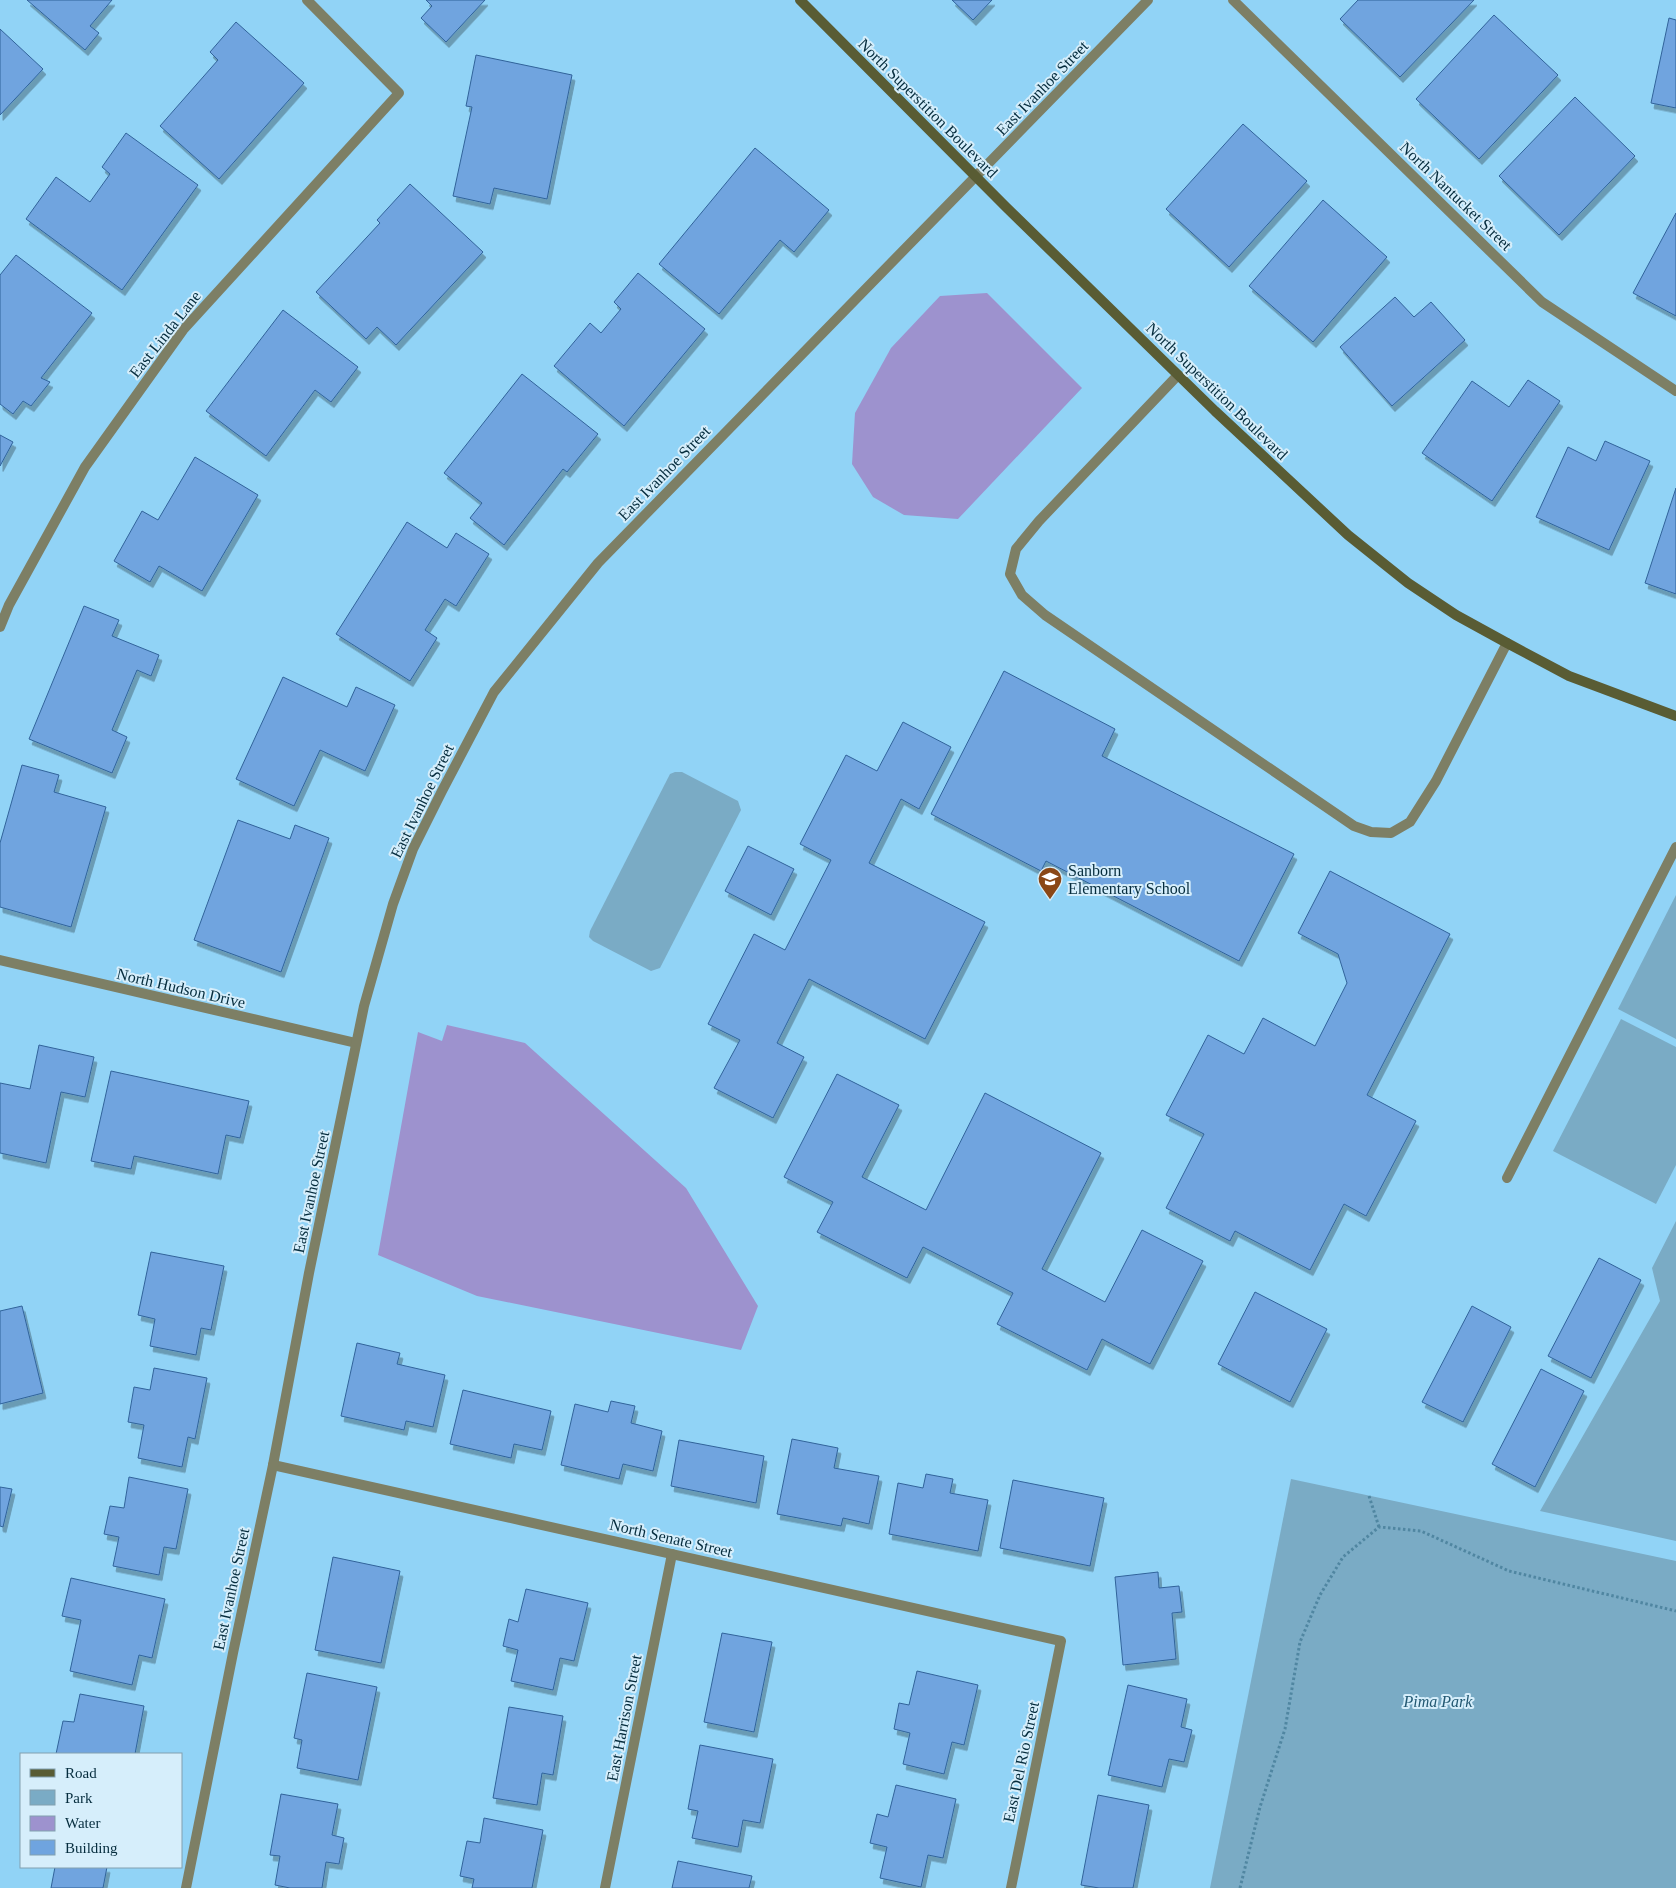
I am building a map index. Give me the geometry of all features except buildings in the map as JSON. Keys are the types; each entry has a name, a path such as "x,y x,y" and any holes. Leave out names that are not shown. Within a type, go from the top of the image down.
{"street":[{"name":"East Linda Lane","path":"0,628 9,605 86,467 183,330 399,93 306,0"},
{"name":"North Superstition Boulevard","path":"800,0 975,177 1178,375 1348,535 1416,588 1456,615 1506,643 1569,676 1676,716"},
{"name":"East Ivanhoe Street","path":"186,1888 273,1465 356,1043 393,904 413,849 494,692 598,563 1148,0"},
{"name":"North Nantucket Street","path":"1233,0 1542,302 1676,391"},
{"path":"1178,375 1046,514 1016,550 1010,574 1022,595 1045,615 1354,826 1371,832 1391,833 1410,822 1436,781 1506,643"},
{"path":"1507,1178 1676,846"},
{"name":"North Hudson Drive","path":"0,960 356,1043"},
{"name":"North Senate Street","path":"273,1465 1061,1641"},
{"name":"East Harrison Street","path":"605,1888 672,1554"},
{"name":"East Del Rio Street","path":"1011,1888 1061,1641"}],"path":[{"path":"1369,1496 1379,1527"},
{"path":"1240,1888 1260,1807 1285,1729 1300,1642 1320,1595 1342,1557 1379,1527 1421,1531 1509,1571 1676,1611"}],"green space":[{"path":"682,772 738,801 741,810 660,968 651,971 593,941 589,937 590,931 670,774"},
{"path":"1676,895 1676,1039 1618,1009"},
{"path":"1621,1019 1676,1047 1676,1165 1656,1204 1553,1151"},
{"path":"1676,1221 1676,1541 1540,1511 1660,1301 1652,1268"},
{"name":"Pima Park","path":"1291,1479 1676,1561 1676,1888 1210,1888"}],"water":[{"path":"987,293 1082,388 958,519 904,515 873,497 852,464 855,413 891,348 940,296"},
{"path":"447,1025 525,1043 686,1188 758,1306 741,1350 477,1296 378,1255 418,1032 442,1041"}],"place":[{"name":"Sanborn Elementary School","path":"1050,900"}]}
